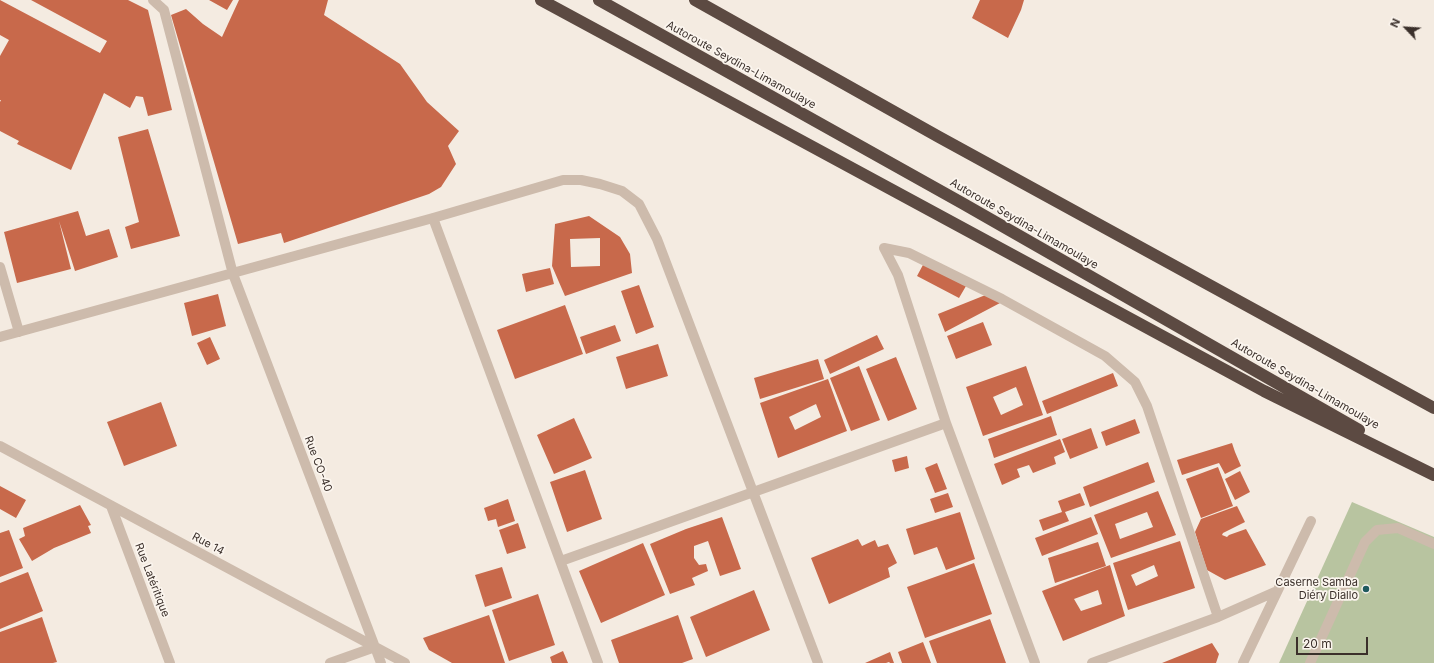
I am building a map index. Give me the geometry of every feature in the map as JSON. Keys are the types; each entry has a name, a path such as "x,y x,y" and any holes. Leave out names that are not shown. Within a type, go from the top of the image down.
{"highway":[{"path":"542,0 1264,391 1434,474"},
{"name":"Autoroute Seydina-Limamoulaye","path":"599,0 962,203 1434,474"},
{"path":"695,0 939,137 1434,408"}],"street":[{"name":"Rue CO-40","path":"153,0 164,10 233,274 381,663"},
{"path":"0,337 233,274 563,180 581,180 622,191 639,204 657,239 818,663"},
{"path":"433,218 598,663"},
{"path":"1034,663 946,423 898,275 884,248 909,253 1002,299 1105,356 1134,382 1147,406 1218,617"},
{"path":"0,267 19,332"},
{"path":"561,562 946,423"},
{"name":"Rue 14","path":"0,446 405,663"},
{"name":"Rue Latéritique","path":"111,506 170,663"},
{"path":"1243,663 1311,521"},
{"path":"1310,663 1365,542 1377,530 1398,528 1434,544"},
{"path":"1092,663 1218,617 1277,591"},
{"path":"330,663 375,647"}],"green space":[{"name":"Caserne Samba Diéry Diallo","path":"1352,502 1434,537 1434,663 1279,663"}],"building":[{"path":"0,0 100,53 107,41 31,0 128,0 148,10 172,110 148,116 143,97 136,96 130,108 104,93 71,170 17,144 19,141 0,131 0,56 9,40 0,35"},
{"path":"209,0 233,0 227,10"},
{"path":"239,0 328,0 324,15 400,64 427,102 459,131 448,146 456,164 441,187 429,194 284,243 281,233 238,244 171,15 186,9 203,24 222,37"},
{"path":"980,0 1024,0 1008,38 972,18"},
{"path":"148,129 180,236 131,249 125,227 139,222 118,137"},
{"path":"78,211 86,236 109,229 118,257 75,271 59,221 71,269 17,283 4,232"},
{"path":"589,216 620,237 630,254 632,273 565,296 552,266 555,224","holes":["600,238 600,266 571,267 570,239"]},
{"path":"924,263 966,286 959,298 917,276"},
{"path":"550,268 554,284 526,292 522,274"},
{"path":"639,285 654,327 636,334 621,291"},
{"path":"218,294 226,326 192,336 184,303"},
{"path":"988,294 1000,303 945,332 938,314"},
{"path":"565,305 583,354 515,379 497,330"},
{"path":"983,322 992,345 956,359 947,336"},
{"path":"615,325 621,341 586,354 580,337"},
{"path":"877,335 884,349 830,374 824,360"},
{"path":"210,337 220,359 207,365 197,343"},
{"path":"658,344 668,376 626,389 616,357"},
{"path":"896,357 917,409 888,421 866,369"},
{"path":"818,359 824,379 760,399 754,378"},
{"path":"859,366 880,420 851,431 830,378"},
{"path":"1026,366 1043,415 983,436 966,387","holes":["1016,387 1023,405 1001,415 993,397"]},
{"path":"1113,373 1118,386 1047,414 1042,401"},
{"path":"828,379 847,431 778,458 760,403","holes":["816,404 821,417 795,430 789,417"]},
{"path":"161,402 177,446 124,466 107,422"},
{"path":"1051,416 1057,435 994,458 988,439"},
{"path":"574,418 592,458 554,474 537,435"},
{"path":"1135,419 1140,433 1106,446 1101,432"},
{"path":"1091,428 1098,448 1070,459 1062,439"},
{"path":"1060,439 1065,452 1054,457 1056,464 1033,473 1029,465 1017,469 1020,477 1002,485 994,464"},
{"path":"1232,443 1241,466 1225,474 1219,463 1182,475 1177,460"},
{"path":"907,456 909,468 895,472 892,460"},
{"path":"1148,462 1155,482 1090,507 1083,487"},
{"path":"937,463 947,489 935,493 925,468"},
{"path":"1218,467 1233,506 1201,518 1186,479"},
{"path":"585,470 602,519 567,532 550,482"},
{"path":"1240,471 1250,492 1235,500 1225,479"},
{"path":"0,486 26,500 16,518 0,509"},
{"path":"1158,491 1176,535 1111,558 1094,515","holes":["1147,512 1153,527 1120,539 1115,524"]},
{"path":"948,493 953,507 935,513 930,499"},
{"path":"1080,493 1085,505 1065,512 1069,521 1043,531 1039,520 1062,512 1058,501"},
{"path":"508,499 515,521 498,527 496,519 488,521 484,508"},
{"path":"80,505 91,525 88,526 91,533 54,548 32,561 19,539 25,536 23,528"},
{"path":"1237,506 1245,522 1223,533 1222,535 1227,537 1246,529 1266,565 1225,580 1207,570 1195,532 1201,519"},
{"path":"960,512 975,559 946,570 937,547 914,555 906,529"},
{"path":"722,517 741,569 720,576 708,541 694,546 694,558 699,565 706,564 708,571 692,578 695,585 670,594 650,544 686,529"},
{"path":"1091,517 1098,534 1042,556 1035,538"},
{"path":"518,523 526,548 507,554 499,530"},
{"path":"9,530 23,568 0,577 0,533"},
{"path":"858,539 862,546 875,540 878,547 888,544 897,563 888,568 890,577 829,604 811,558"},
{"path":"1180,541 1195,588 1128,610 1113,563","holes":["1154,565 1158,576 1136,586 1131,575"]},
{"path":"1098,542 1106,566 1055,583 1048,558"},
{"path":"643,543 665,595 601,623 579,571"},
{"path":"974,563 992,614 925,638 907,587"},
{"path":"1110,565 1125,616 1063,641 1042,591","holes":["1098,590 1102,604 1081,611 1074,599"]},
{"path":"502,567 512,598 485,607 475,575"},
{"path":"28,572 43,611 0,629 0,583"},
{"path":"754,590 770,630 706,657 690,617"},
{"path":"538,594 555,645 509,661 492,610"},
{"path":"489,615 505,663 452,663 429,650 423,638"},
{"path":"678,615 693,659 682,663 619,663 611,640"},
{"path":"42,617 57,662 0,663 0,632"},
{"path":"990,619 1006,663 937,663 929,641"},
{"path":"923,642 931,663 902,663 898,652"},
{"path":"1212,643 1219,654 1216,663 1162,663"},
{"path":"563,651 568,663 552,663 550,657"},
{"path":"890,652 894,663 865,663"}],"place":[{"name":"Caserne Samba Diéry Diallo","path":"1366,589"}]}
